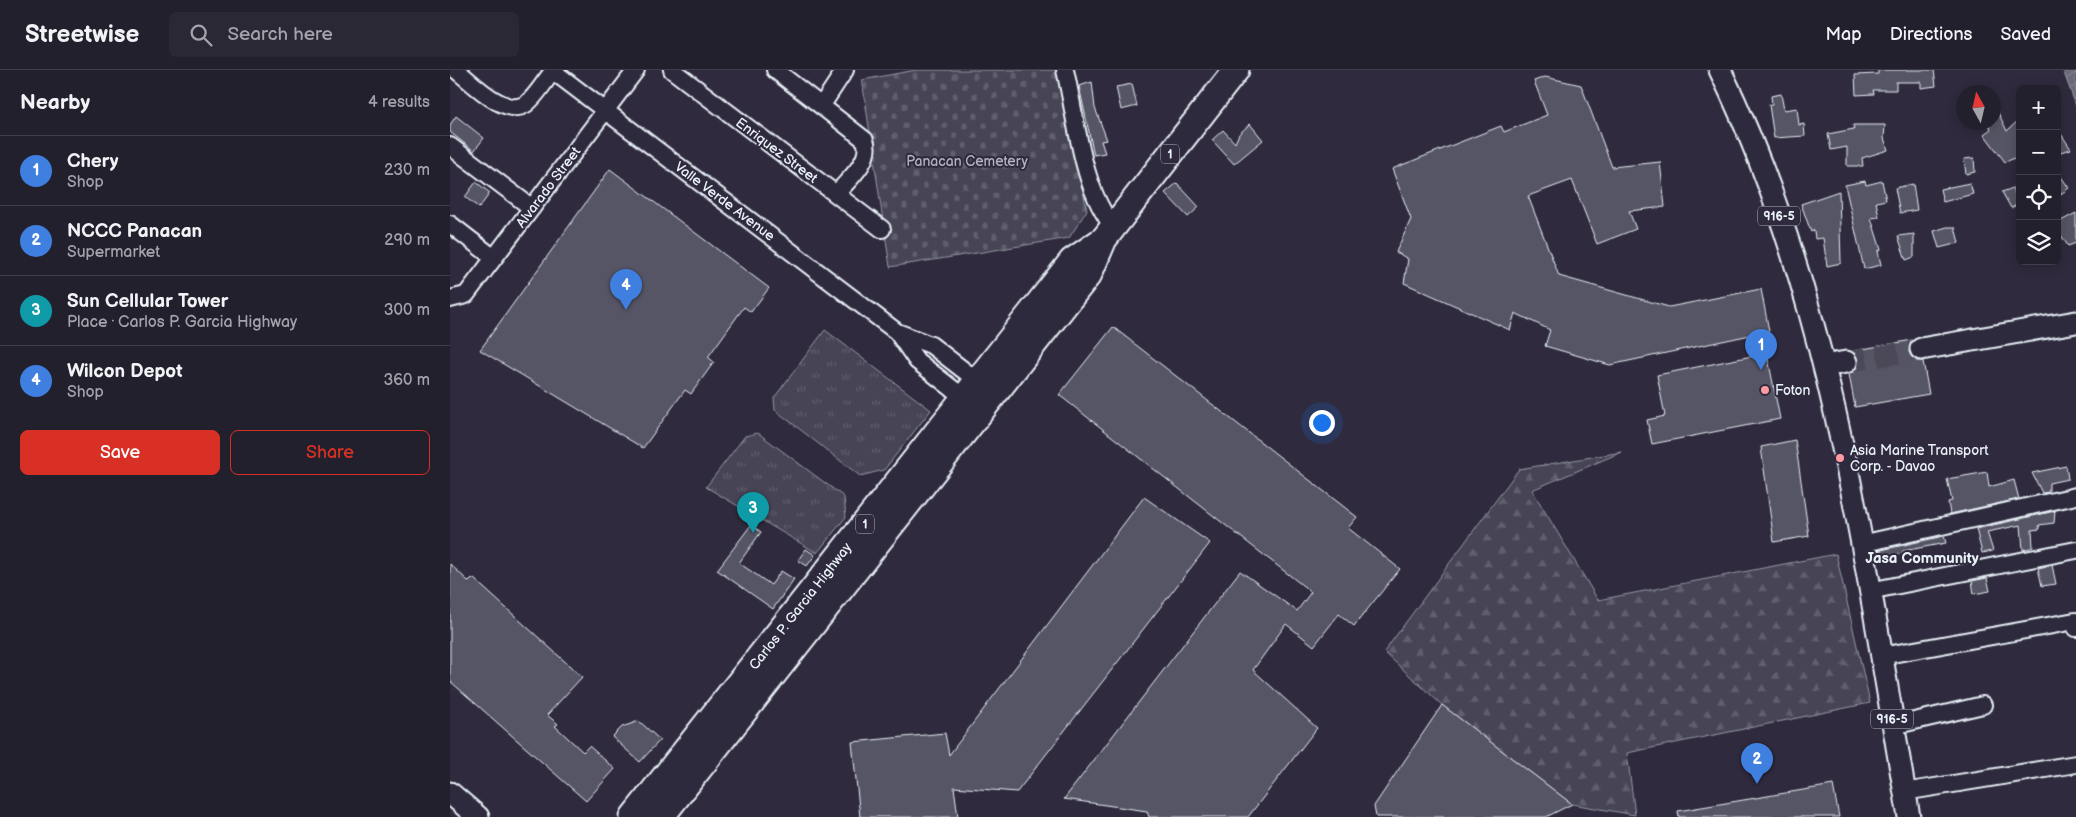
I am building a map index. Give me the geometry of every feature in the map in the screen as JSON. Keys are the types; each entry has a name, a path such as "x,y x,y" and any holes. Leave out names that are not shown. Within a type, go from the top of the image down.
{"highway":[{"name":"Carlos P. Garcia Highway","path":"645,815 980,396 1089,274 1109,233 1236,70"}],"main road":[{"name":"916-5","path":"1720,70 1748,132 1795,262 1824,366 1861,544 1909,817"},
{"path":"1921,349 2076,322"},
{"path":"1824,366 1846,362"},
{"path":"450,793 478,817"}],"street":[{"name":"Valle Verde Avenue","path":"456,70 500,104 511,108 528,102 553,70 897,332 930,345 944,355 980,396"},
{"name":"Alvarado Street","path":"453,299 466,295 636,70"},
{"name":"Enriquez Street","path":"672,70 882,229"},
{"path":"775,70 862,136 868,147 865,158 836,194"},
{"path":"822,105 845,70"},
{"path":"1065,70 1075,121 1091,182 1109,233"},
{"path":"450,146 532,208"},
{"path":"450,224 494,258"},
{"name":"Valle Verde Avenue","path":"897,332 917,362 931,372 980,396"},
{"path":"931,372 944,355"},
{"path":"1861,544 2076,496"},
{"path":"1869,591 2076,550"},
{"path":"1881,656 2076,624"},
{"path":"1893,726 1982,705"},
{"path":"1904,792 2076,764"}],"green space":[{"name":"Panacan Cemetery","path":"916,70 1056,70 1087,210 1069,238 890,267 862,80"},
{"path":"825,330 931,410 884,470 860,476 775,410 774,398"},
{"path":"758,433 844,497 846,517 817,553 706,487 745,436"},
{"path":"1622,452 1532,490 1598,600 1836,554 1870,703 1627,753 1635,815 1572,804 1442,705 1384,652 1519,469"}],"water":[{"path":"2063,70 2076,70 2076,106"}],"building":[{"path":"1878,70 1934,70 1936,86 1921,88 1921,82 1896,82 1896,90 1873,90 1874,94 1856,95 1855,75 1878,74"},
{"path":"1545,77 1581,85 1612,167 1660,162 1665,207 1629,211 1636,229 1597,244 1572,180 1528,196 1559,276 1669,307 1761,289 1769,331 1610,365 1545,346 1550,330 1515,313 1510,330 1404,283 1408,259 1396,252 1411,219 1392,169 1501,126 1504,132 1547,115 1534,81"},
{"path":"1092,82 1095,108 1107,140 1101,141 1105,153 1094,155 1079,86"},
{"path":"1132,84 1137,106 1121,110 1116,87"},
{"path":"1781,94 1784,110 1797,108 1799,125 1804,124 1805,136 1774,138 1769,105 1772,105 1771,96"},
{"path":"456,116 484,138 474,151 450,132 450,125"},
{"path":"2001,119 2007,131 2016,123 2016,158 2005,162 1984,134 1990,130 2001,130"},
{"path":"1250,124 1263,140 1234,164 1212,140 1223,130 1235,143 1239,134"},
{"path":"1853,125 1885,125 1884,138 1888,150 1862,158 1863,166 1847,166 1847,147 1831,150 1828,134 1854,129"},
{"path":"2061,134 2071,149 2061,152"},
{"path":"1974,158 1975,172 1966,174 1964,159"},
{"path":"610,169 769,288 751,312 744,307 708,357 714,362 691,394 685,390 643,448 480,350"},
{"path":"2061,177 2069,188 2061,194"},
{"path":"1865,181 1866,185 1882,181 1886,200 1876,202 1879,217 1871,218 1881,250 1878,251 1881,265 1864,269 1845,185"},
{"path":"476,182 490,193 479,208 465,197"},
{"path":"1177,183 1199,207 1188,217 1165,193"},
{"path":"1970,183 1973,194 1943,202 1940,189"},
{"path":"1913,184 1917,210 1900,213 1895,188"},
{"path":"2013,188 2016,196 2016,206 2011,208 2002,192"},
{"path":"1839,191 1841,263 1827,266 1823,238 1815,239 1814,230 1811,232 1801,204"},
{"path":"2076,213 2076,243 2068,246 2061,235 2061,221"},
{"path":"1955,227 1959,243 1939,248 1934,231"},
{"path":"1914,234 1914,257 1906,260 1898,236"},
{"path":"1113,327 1357,517 1348,528 1400,569 1354,626 1339,614 1314,646 1286,624 1253,670 1317,728 1248,817 1149,817 1147,811 1064,799 1240,571 1297,611 1311,592 1059,395"},
{"path":"1912,340 1909,352 1916,361 1923,361 1929,394 1855,407 1849,374 1854,371 1858,360 1852,351"},
{"path":"1767,353 1780,419 1652,444 1647,420 1665,416 1657,375"},
{"path":"1795,440 1809,536 1774,542 1761,447"},
{"path":"2066,466 2068,479 2049,483 2049,492 2042,493 2032,473"},
{"path":"1987,472 1989,487 2014,480 2019,499 1950,514 1948,502 1952,501 1947,479"},
{"path":"1144,497 1210,543 1017,792 954,787 958,817 860,817 852,742 945,733 949,755"},
{"path":"2055,511 2054,523 2039,525 2040,529 2032,530 2033,547 2023,550 2021,525 1987,532 1993,551 1982,553 1976,529"},
{"path":"751,525 761,532 739,563 771,585 781,571 794,579 773,609 717,570"},
{"path":"1944,536 1946,543 1903,551 1903,553 1879,559 1877,551"},
{"path":"806,549 815,555 807,566 798,560"},
{"path":"450,564 469,582 473,578 582,677 547,715 558,724 555,726 583,752 589,746 615,769 586,801 450,681"},
{"path":"2052,565 2056,584 2042,586 2038,568"},
{"path":"1987,578 1990,591 1974,594 1972,581"},
{"path":"1442,705 1572,804 1546,817 1376,817 1374,806"},
{"path":"639,721 660,740 640,762 612,737 622,727"},
{"path":"1833,785 1839,817 1679,817 1678,811"}],"tunnel":[{"path":"1846,362 1921,349"}],"place":[{"name":"Wilcon Depot","path":"626,310"},
{"name":"Chery","path":"1761,370"},
{"name":"Foton","path":"1765,390"},
{"name":"Asia Marine Transport Corp. - Davao","path":"1840,458"},
{"name":"Sun Cellular Tower","path":"753,533"},
{"name":"NCCC Panacan","path":"1757,784"}],"district":[{"name":"Jasa Community","path":"1922,558"}]}
